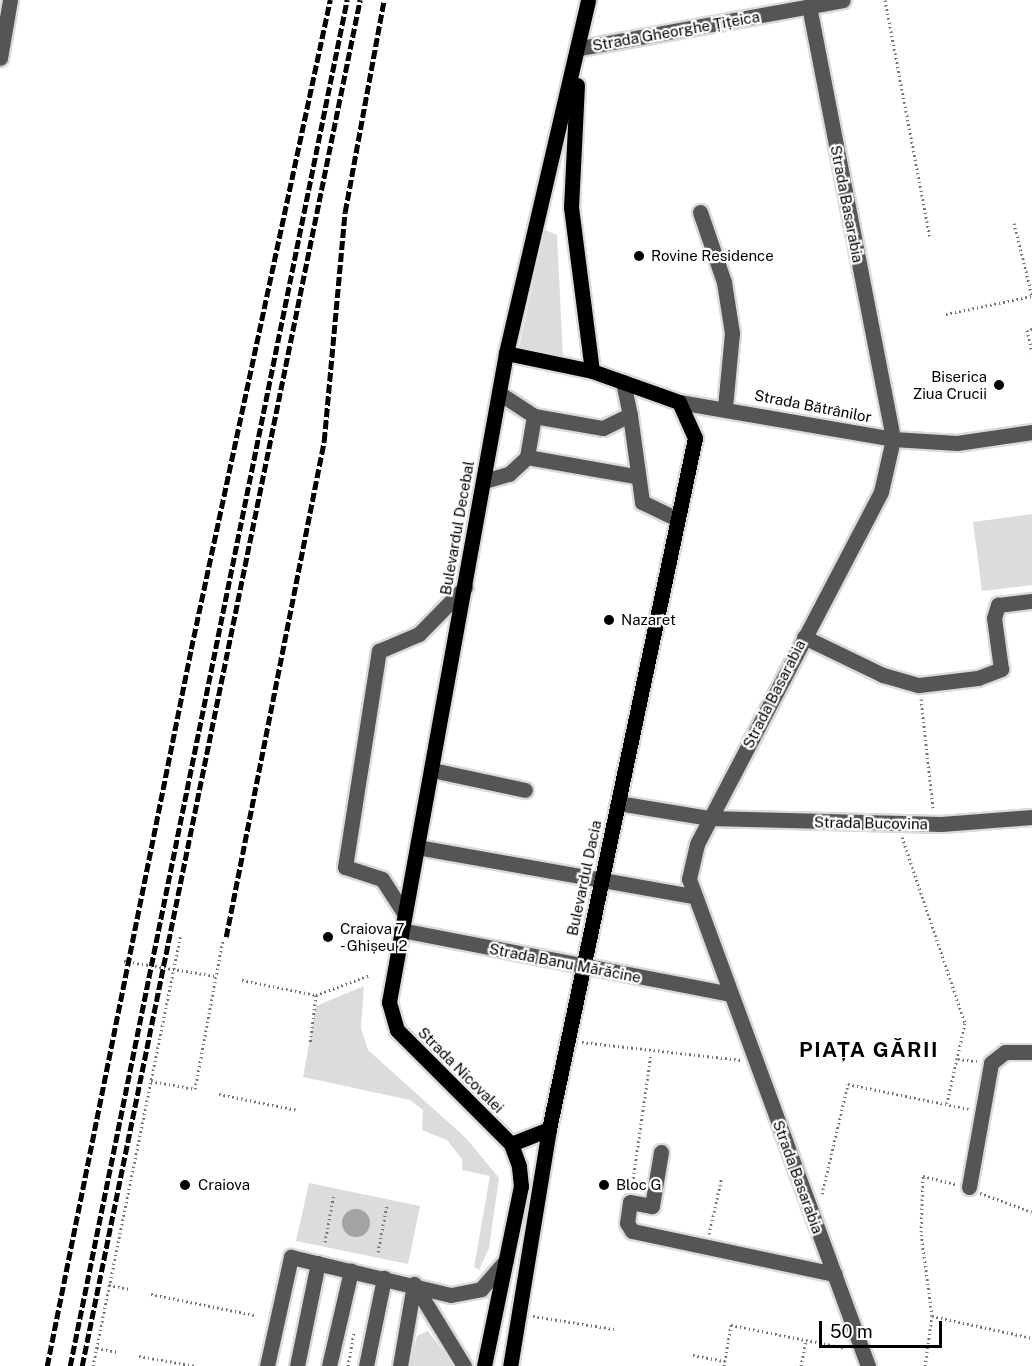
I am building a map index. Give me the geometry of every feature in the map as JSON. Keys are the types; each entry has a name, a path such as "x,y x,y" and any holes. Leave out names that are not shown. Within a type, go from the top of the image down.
{"main road":[{"name":"Bulevardul Decebal","path":"391,1019 401,930 432,770 506,353 533,224 580,48 588,0"},
{"name":"Bulevardul Decebal","path":"580,48 571,207 592,371"},
{"name":"Strada Bătrânilor","path":"506,353 592,371 679,402"},
{"name":"Bulevardul Dacia","path":"510,1366 549,1129 695,438 679,402"},
{"name":"Strada Nicovalei","path":"391,1019 414,1050 511,1144"},
{"path":"484,1366 521,1186 511,1144 549,1129"},
{"path":"515,1332 520,1366"}],"street":[{"path":"0,58 10,0"},
{"name":"Strada Gheorghe Țițeica","path":"580,48 843,0"},
{"name":"Strada Basarabia","path":"809,6 893,440 881,492 710,818 692,863 692,896 865,1359"},
{"path":"700,212 724,282 732,333 725,407"},
{"path":"623,382 630,416 634,476 642,502 677,519"},
{"path":"499,393 534,417 603,428 630,416"},
{"name":"Strada Bătrânilor","path":"679,402 725,407 893,440 957,443 1032,432"},
{"path":"483,481 509,474 527,457 534,417"},
{"path":"527,457 634,476"},
{"path":"404,913 382,879 345,867 379,651 420,634 465,587"},
{"path":"804,637 883,675 919,685 978,678 1001,669 994,618 998,605 1032,601"},
{"path":"432,770 525,790"},
{"name":"Strada Bucovina","path":"618,803 710,818 934,824 1032,817"},
{"path":"417,847 601,882 692,896"},
{"name":"Strada Banu Mărăcine","path":"401,930 729,994"},
{"path":"969,1187 991,1063 1005,1052 1032,1052"},
{"path":"661,1152 652,1206 630,1202 627,1223 632,1231 834,1274"},
{"path":"267,1366 291,1257 384,1278 472,1294 506,1260"},
{"path":"297,1366 318,1263"},
{"path":"329,1366 351,1271"},
{"path":"366,1366 384,1278"},
{"path":"400,1366 414,1284"},
{"path":"414,1284 464,1366"}],"path":[{"path":"885,0 930,238"},
{"path":"946,314 1032,295 1014,223"},
{"path":"1032,329 1027,330 1032,352"},
{"path":"919,685 934,824"},
{"path":"898,824 965,1023 947,1103"},
{"path":"93,1366 181,934"},
{"path":"151,1081 195,1089 223,940"},
{"path":"124,961 216,976"},
{"path":"242,980 316,995 370,975"},
{"path":"310,1044 316,995"},
{"path":"568,1041 732,1063 753,1056"},
{"path":"630,1202 651,1053"},
{"path":"813,1218 848,1084 982,1112"},
{"path":"219,1094 297,1110"},
{"path":"925,1366 932,1316 921,1232 923,1176 969,1187 1032,1212"},
{"path":"706,1247 722,1177"},
{"path":"325,1242 334,1194"},
{"path":"378,1252 387,1205"},
{"path":"110,1285 129,1289"},
{"path":"151,1294 254,1315"},
{"path":"518,1313 614,1329"},
{"path":"932,1316 1032,1338"},
{"path":"724,1366 731,1325 806,1340 865,1359"},
{"path":"801,1366 806,1340"},
{"path":"97,1348 117,1352"},
{"path":"693,1355 725,1360"},
{"path":"139,1356 195,1366"}],"shaded area":[{"path":"545,230 557,235 563,358 519,347"},
{"path":"1032,514 1032,585 982,591 973,522"},
{"path":"364,986 361,1028 368,1050 466,1138 499,1178 489,1248 479,1270 474,1267 490,1176 462,1170 462,1159 447,1140 422,1130 423,1110 410,1100 303,1077 316,1006"},
{"path":"309,1183 420,1206 408,1264 296,1241"},
{"path":"356,1209 366,1213 370,1223 366,1233 356,1237 346,1233 342,1223 346,1213"},
{"path":"428,1331 455,1366 409,1366 417,1336"}],"railway":[{"path":"47,1366 191,649 330,0"},
{"path":"70,1366 347,0"},
{"path":"82,1366 360,0"},
{"path":"226,937 324,441 345,212 384,0"}],"place":[{"name":"Rovine Residence","path":"639,256"},
{"name":"Biserica Ziua Crucii","path":"999,385"},
{"name":"Nazaret","path":"609,620"},
{"name":"Craiova 7 - Ghișeu 2","path":"328,937"},
{"name":"Craiova","path":"185,1185"},
{"name":"Bloc G","path":"604,1185"}],"district":[{"name":"PIAȚA GĂRII","path":"869,1050"}]}
